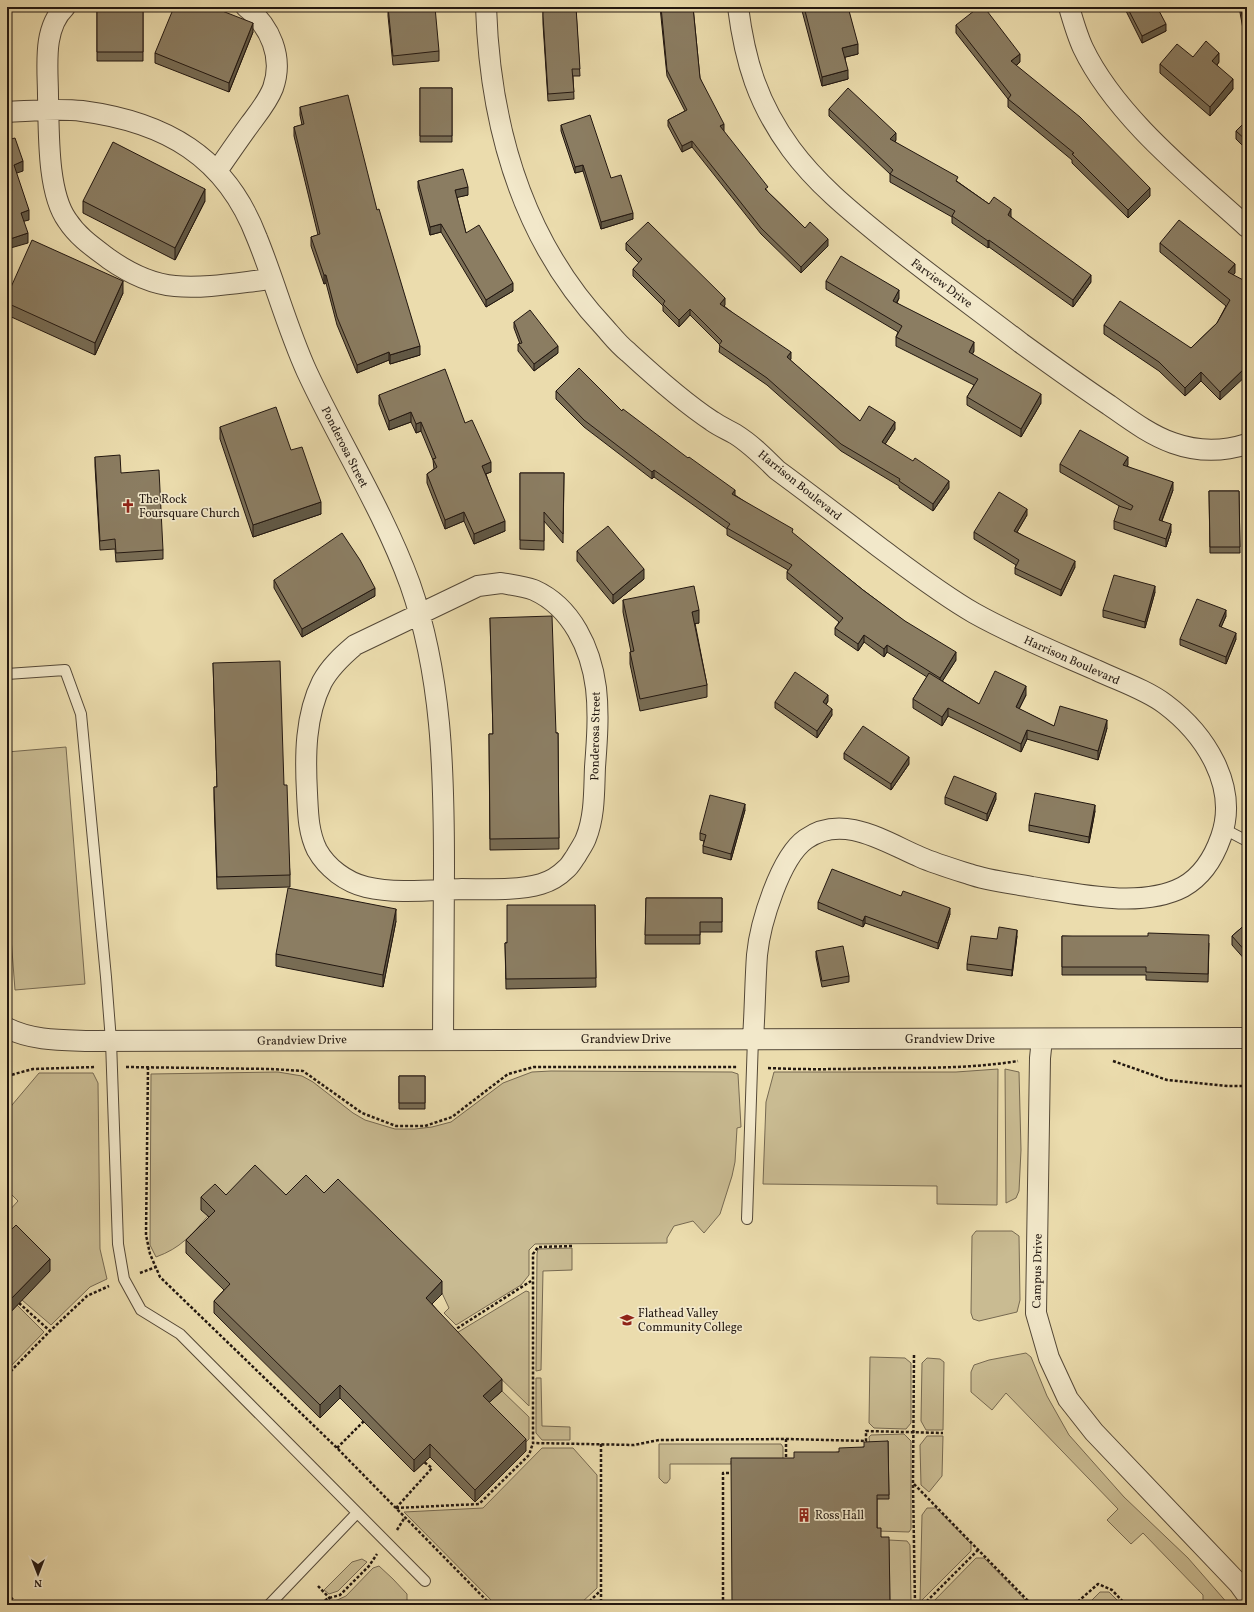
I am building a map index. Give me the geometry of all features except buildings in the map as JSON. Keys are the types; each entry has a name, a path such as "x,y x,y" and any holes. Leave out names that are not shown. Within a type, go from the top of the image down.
{"street":[{"path":"65,7 55,20 50,32 48,63 48,111 54,191 66,220 87,243 114,263 144,279 160,284 192,287 272,279"},
{"path":"217,171 267,101 277,71 276,55 272,40 264,25 246,7"},
{"name":"Harrison Boulevard","path":"486,7 487,43 495,104 505,147 520,194 542,242 556,266 589,311 626,351 668,387 712,421 742,439 777,470 928,583 973,612 1021,637 1140,689 1162,702 1183,718 1200,736 1213,758 1222,781 1226,805 1224,829 1216,852 1204,871 1186,886 1164,895 1141,898 1117,898 1069,893 995,881 970,875 922,858 857,830 838,828 820,831 804,840 791,854 781,871 767,910 757,952 754,1038"},
{"name":"Farview Drive","path":"738,7 742,42 753,80 770,116 792,150 820,182 853,213 910,259 1050,364 1136,424 1172,443 1191,448 1210,451 1229,449 1247,444"},
{"path":"1069,7 1082,47 1093,67 1107,87 1137,124 1150,137 1247,227"},
{"name":"Ponderosa Street","path":"7,112 80,111 126,120 169,136 189,147 217,171 236,196 257,236 288,327 308,373 393,542 409,583 419,615 432,670 440,737 444,803 443,1039"},
{"name":"Ponderosa Street","path":"501,583 518,585 534,590 561,609 572,622 587,652 596,688 597,725 594,803 591,821 586,838 569,867 555,878 540,884 506,888 444,890 382,889 366,887 350,881 337,873 317,850 311,835 308,819 306,767 308,731 314,702 322,681 332,667 355,645 478,586 501,583"},
{"name":"Grandview Drive","path":"10,1032 40,1039 111,1041 754,1038 1041,1049 1247,1038"},
{"name":"Campus Drive","path":"1041,1049 1036,1313 1049,1358 1068,1399 1094,1432 1239,1584 1247,1595"}],"lane":[{"path":"7,674 65,670 81,714 105,962 111,1041 118,1244 124,1279 140,1310 180,1334 424,1581"},
{"path":"1224,829 1247,841"},
{"path":"747,1219 754,1038"},
{"path":"269,1605 357,1513"}],"path":[{"path":"7,1076 33,1069 112,1066 271,1068 303,1071 362,1113 396,1126 426,1126 452,1117 508,1074 534,1067 752,1067 796,1069 943,1068 1001,1064 1041,1049"},
{"path":"1106,1060 1114,1061 1166,1080 1247,1086"},
{"path":"148,1067 146,1234 150,1254 160,1277 337,1448 491,1605"},
{"path":"396,1508 479,1504 529,1455 533,1443 533,1254 538,1247 572,1246"},
{"path":"7,1375 87,1296 124,1279 156,1267"},
{"path":"448,1327 452,1332 532,1281"},
{"path":"19,1303 50,1331"},
{"path":"914,1355 913,1484 915,1605"},
{"path":"337,1448 364,1421"},
{"path":"533,1443 634,1445 659,1440 786,1439 866,1441 866,1431 943,1433"},
{"path":"786,1439 786,1463"},
{"path":"601,1444 601,1605"},
{"path":"396,1508 432,1468 424,1462"},
{"path":"723,1605 723,1473 731,1473"},
{"path":"913,1484 1032,1605"},
{"path":"316,1605 329,1598 340,1595 369,1566 405,1517"},
{"path":"923,1605 978,1549"},
{"path":"1074,1605 1098,1584 1112,1590 1126,1605"},
{"path":"318,1586 336,1605"},
{"path":"586,1605 601,1590"},
{"path":"7,1594 19,1605"}],"shaded area":[{"path":"66,747 85,984 15,990 7,885 7,752"},
{"path":"998,1069 997,1205 937,1204 937,1186 763,1184 766,1102 774,1072 956,1072"},
{"path":"1005,1069 1019,1072 1021,1150 1019,1191 1016,1198 1006,1203"},
{"path":"278,1072 302,1076 313,1082 353,1113 365,1120 395,1129 415,1129 432,1127 451,1122 503,1083 532,1072 732,1072 738,1074 741,1127 737,1128 735,1162 720,1214 704,1233 693,1221 674,1226 667,1238 667,1243 535,1244 529,1250 529,1275 521,1285 456,1325 444,1313 449,1308 442,1293 286,1207 226,1207 201,1209 208,1216 191,1235 179,1245 156,1257 150,1245 151,1074"},
{"path":"39,1073 93,1073 98,1083 100,1249 107,1279 90,1287 51,1325 22,1300 7,1246 7,1213 18,1201 7,1190 7,1113"},
{"path":"976,1231 1012,1231 1019,1236 1020,1300 1017,1312 979,1321 973,1319 971,1313 972,1236"},
{"path":"572,1248 572,1270 543,1271 541,1370 536,1371 538,1249"},
{"path":"526,1291 529,1292 529,1406 455,1334"},
{"path":"17,1305 44,1332 7,1370 7,1315"},
{"path":"1026,1353 1031,1357 1047,1396 1069,1435 1124,1497 1188,1558 1229,1605 1203,1605 1203,1595 1143,1533 1131,1544 1107,1520 1118,1509 1006,1393 992,1410 971,1392 971,1372 974,1365 989,1360"},
{"path":"870,1357 905,1358 911,1363 911,1423 906,1429 874,1428 869,1423"},
{"path":"927,1358 940,1359 944,1362 943,1430 926,1430 921,1421 922,1363"},
{"path":"536,1378 541,1378 542,1426 570,1427 570,1440 542,1440 536,1433"},
{"path":"502,1391 529,1417 529,1439 525,1443 488,1403"},
{"path":"904,1434 911,1441 911,1529 909,1532 877,1531 869,1437 871,1435"},
{"path":"927,1436 943,1436 942,1476 929,1492 921,1485 920,1445"},
{"path":"659,1444 781,1444 783,1447 783,1461 731,1461 731,1464 670,1464 670,1479 667,1483 664,1483 659,1478"},
{"path":"542,1448 573,1448 597,1475 597,1588 579,1605 496,1605 404,1512 483,1508"},
{"path":"927,1508 936,1508 971,1544 971,1551 920,1602 922,1515"},
{"path":"889,1540 907,1541 910,1545 911,1602 907,1605 890,1605"},
{"path":"976,1558 984,1558 1030,1605 930,1605"},
{"path":"362,1559 367,1562 338,1591 329,1594 324,1590 352,1562"},
{"path":"379,1566 407,1594 407,1605 339,1605 335,1601 346,1596 373,1568"},
{"path":"1100,1592 1109,1592 1122,1605 1087,1605"}],"place":[{"name":"The Rock Foursquare Church","path":"128,506"},
{"name":"Flathead Valley Community College","path":"627,1320"},
{"name":"Ross Hall","path":"804,1515"}]}
